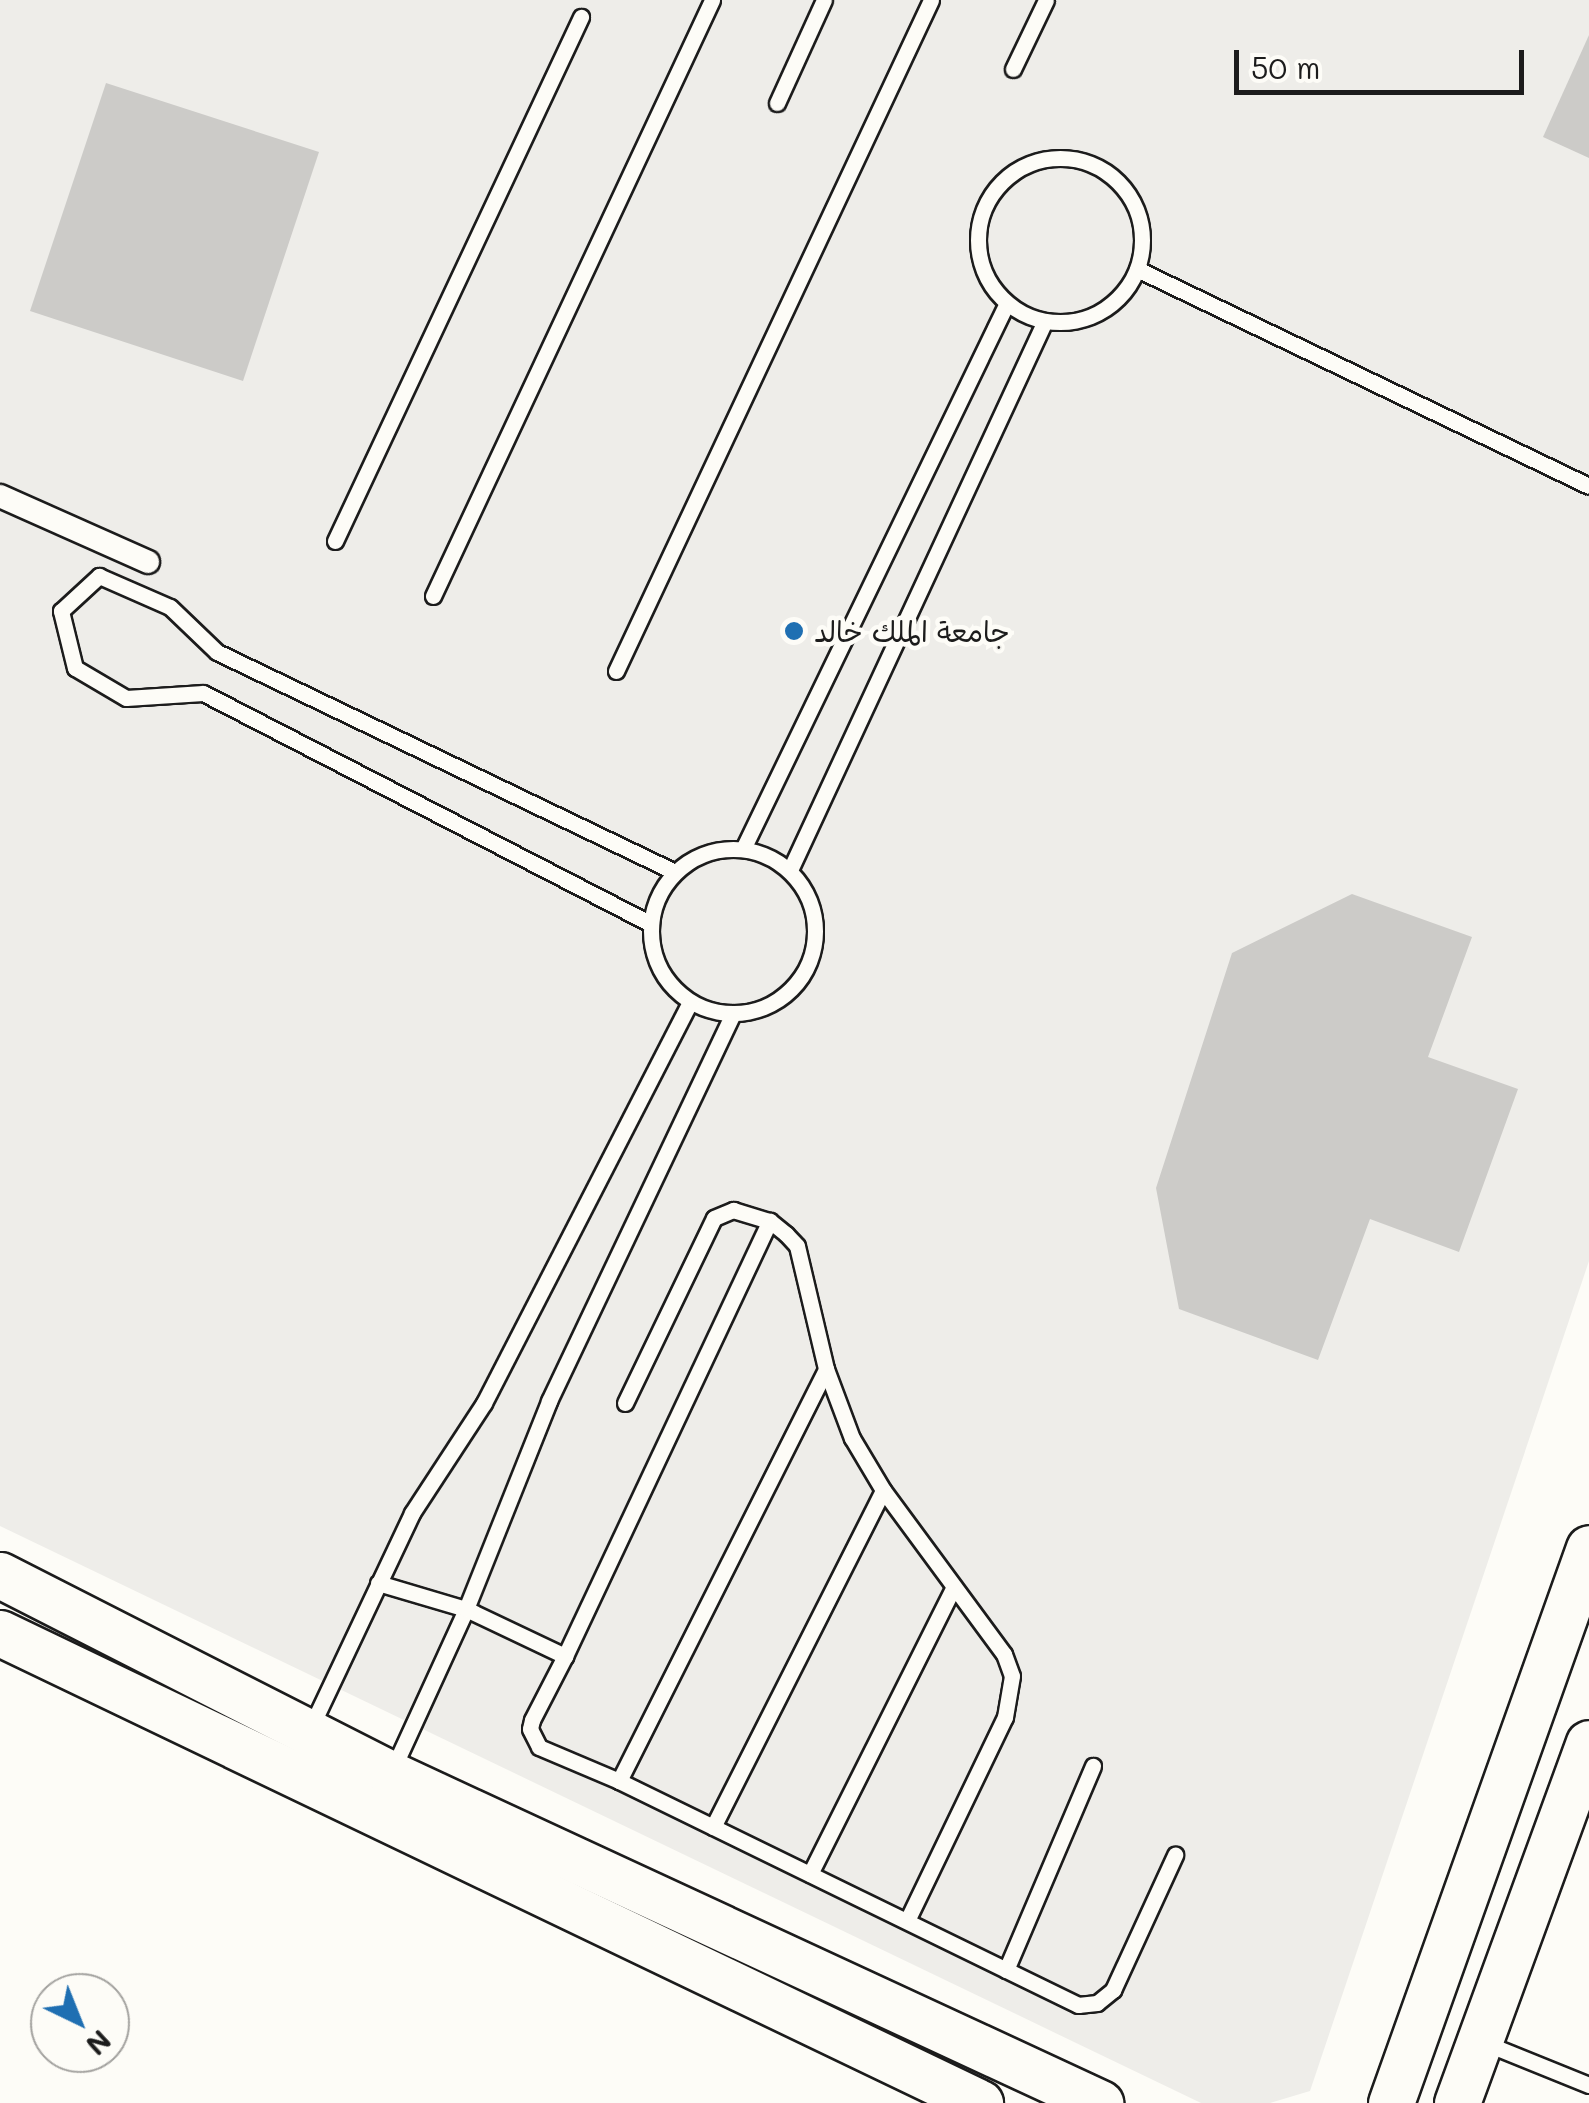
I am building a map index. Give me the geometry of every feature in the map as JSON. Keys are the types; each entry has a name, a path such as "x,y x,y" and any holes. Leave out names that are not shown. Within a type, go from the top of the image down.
{"main road":[{"path":"1391,2103 1589,1548"},
{"path":"0,1574 308,1735 1100,2103"},
{"path":"0,1633 980,2103"},
{"path":"1457,2103 1589,1743"}],"street":[{"path":"0,496 148,562"}],"lane":[{"path":"433,596 712,0"},
{"path":"777,103 824,0"},
{"path":"616,671 931,0"},
{"path":"1013,69 1046,0"},
{"path":"334,541 581,17"},
{"path":"1041,160 1084,161 1122,185 1141,225 1137,269 1122,293 1100,312 1074,322 1045,321 1007,304 991,286 981,265 980,218 1004,180 1041,160"},
{"path":"1137,269 1589,486"},
{"path":"743,848 1007,304"},
{"path":"790,870 1045,321"},
{"path":"651,924 203,692 126,698 75,668 62,612 99,576 170,606 216,652 675,872"},
{"path":"743,848 768,856 790,870 806,892 816,919 814,948 804,974 786,995 760,1009 733,1014 690,1002 659,969 651,924 654,905 675,872 718,849 743,848"},
{"path":"308,1735 412,1513 484,1403 690,1002"},
{"path":"390,1774 466,1610 548,1401 733,1014"},
{"path":"625,1403 714,1218 733,1210 770,1222 796,1246 826,1370 852,1438 883,1490 1004,1654 1012,1694 907,1921"},
{"path":"770,1222 532,1720 534,1740 539,1747 619,1781 1078,2004 1097,2002 1113,1990 1175,1855"},
{"path":"619,1781 826,1370"},
{"path":"713,1827 883,1490"},
{"path":"378,1583 466,1610 565,1656"},
{"path":"810,1874 953,1589"},
{"path":"1006,1970 1092,1766"},
{"path":"1482,2042 1589,2085"}],"shaded area":[{"name":"جامعة الملك خالد","path":"0,0 1589,0 1589,1261 1310,2091 1270,2103 1201,2103 0,1526"}],"building":[{"path":"1589,35 1589,158 1543,137"},
{"path":"106,83 319,152 243,381 30,311"},
{"path":"1352,894 1472,937 1428,1057 1518,1089 1459,1252 1370,1219 1318,1360 1179,1309 1156,1188 1232,953"}],"place":[{"name":"جامعة الملك خالد","path":"794,631"}]}
